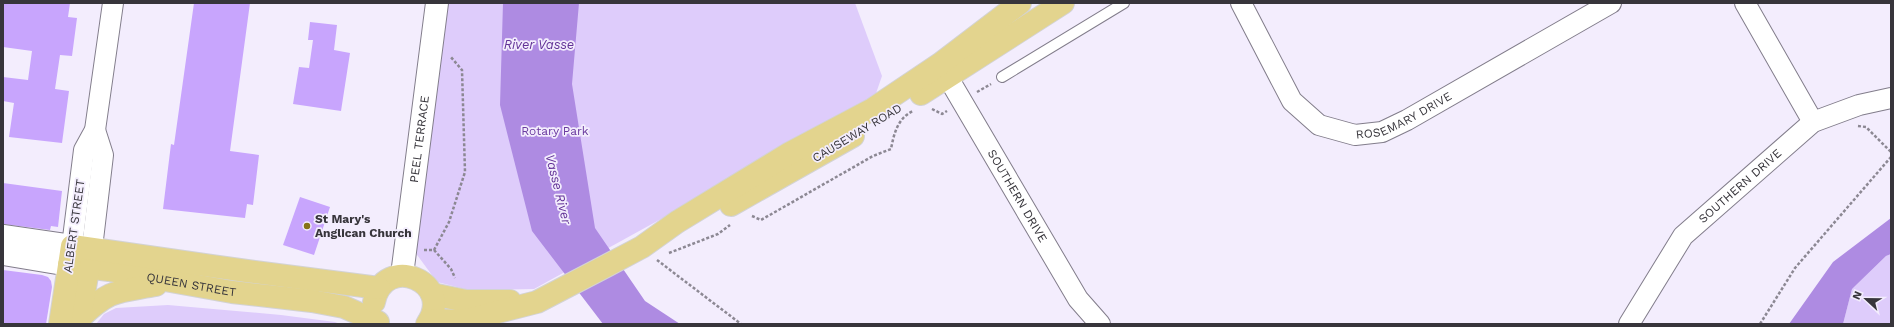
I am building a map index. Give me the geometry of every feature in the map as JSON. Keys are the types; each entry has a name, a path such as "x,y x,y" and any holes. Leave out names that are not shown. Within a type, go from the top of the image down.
{"main road":[{"name":"CAUSEWAY ROAD","path":"944,71 1020,3"},
{"name":"CAUSEWAY ROAD","path":"429,322 463,321 537,302 649,253 677,222 790,153 944,71 1063,3"},
{"name":"QUEEN STREET","path":"80,256 173,282 232,292 324,303 344,307 379,323"},
{"name":"QUEEN STREET","path":"80,256 247,272 379,288"},
{"name":"ALBERT STREET","path":"73,322 80,256"},
{"path":"379,323 373,306 379,288 386,281 402,275 412,276 422,281 432,294 434,310 429,322"},
{"path":"73,322 110,294 125,289 173,282"},
{"name":"CAUSEWAY ROAD","path":"432,294 466,301 537,302"}],"street":[{"name":"ALBERT STREET","path":"80,256 103,155 95,130 113,3"},
{"name":"PEEL TERRACE","path":"402,275 437,3"},
{"name":"ROSEMARY DRIVE","path":"1241,3 1292,101 1319,125 1355,135 1382,132 1407,120 1611,3"},
{"path":"1745,3 1813,122"},
{"name":"SOUTHERN DRIVE","path":"944,71 1078,299 1100,324"},
{"name":"SOUTHERN DRIVE","path":"1629,324 1683,236 1813,122 1859,105 1891,98"},
{"name":"QUEEN STREET","path":"3,236 80,256"},
{"name":"QUEEN STREET","path":"3,254 80,256"}],"lane":[{"path":"1002,77 1124,3"}],"path":[{"path":"434,250 449,222 465,172 462,70 446,51"},
{"path":"1838,113 1845,125 1866,127 1891,152"},
{"path":"1760,324 1795,268 1891,157"},
{"path":"649,253 741,324"}],"green space":[{"name":"Rotary Park","path":"441,3 855,3 882,76 873,102 534,289 469,290 437,282 412,248"},
{"path":"1891,254 1891,324 1843,324 1852,289 1886,256"},
{"path":"168,305 281,315 335,322 340,324 96,324 104,314 116,308"}],"water":[{"name":"River Vasse","path":"503,3 579,3 572,84 595,228 645,301 680,324 603,324 532,231 500,105"},
{"path":"1891,218 1891,254 1886,256 1852,289 1843,324 1789,324 1833,262"}],"building":[{"path":"3,3 70,3 68,17 77,18 72,56 60,55 55,89 69,91 62,143 9,137 14,103 3,101 3,77 28,80 32,51 3,47"},
{"path":"194,3 250,3 230,151 259,155 253,205 247,204 245,218 163,209 171,144 174,145"},
{"path":"310,22 337,25 334,50 350,53 341,111 293,104 299,67 309,68 313,40 308,40"},
{"path":"3,183 62,191 58,227 51,226 50,230 3,224"},
{"name":"St Mary's Anglican Church","path":"300,197 330,207 314,255 283,245"},
{"path":"3,270 48,277 51,281 52,287 46,324 3,324"}],"place":[{"name":"St Mary's Anglican Church","path":"307,226"}],"water label":[{"name":"Vasse River","path":"559,189"}]}
